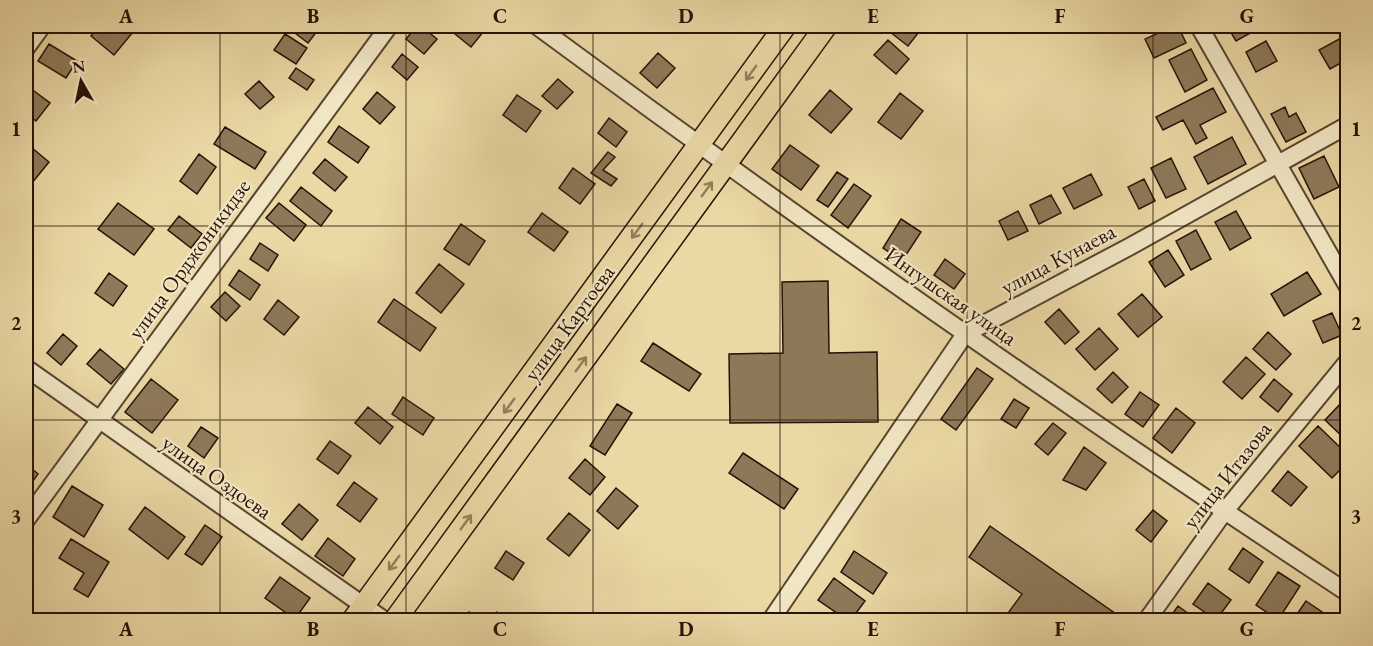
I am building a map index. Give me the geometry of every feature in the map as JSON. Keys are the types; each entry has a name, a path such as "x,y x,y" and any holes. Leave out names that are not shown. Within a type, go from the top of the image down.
{"main road":[{"name":"улица Картоева","path":"358,614 785,26"},
{"name":"улица Картоева","path":"395,621 826,26"}],"street":[{"path":"26,48 42,26"},
{"name":"улица Орджоникидзе","path":"26,520 389,26"},
{"name":"Ингушская улица","path":"537,26 699,146 965,334 1224,512 1347,593"},
{"path":"1199,26 1347,287"},
{"name":"улица Кунаева","path":"771,621 965,334 1129,247 1347,125"},
{"name":"улица Итазова","path":"1147,621 1224,512 1347,361"},
{"name":"улица Оздоева","path":"26,368 358,614 384,621"}],"building":[{"path":"99,26 138,26 114,55 91,36"},
{"path":"288,26 321,26 308,43"},
{"path":"417,26 421,26 437,39 424,54 406,39"},
{"path":"462,26 488,26 471,47 455,34"},
{"path":"895,26 910,26 919,32 908,46 890,32"},
{"path":"1178,26 1186,43 1154,58 1145,39"},
{"path":"1227,26 1263,26 1236,41"},
{"path":"285,34 307,48 296,64 274,50"},
{"path":"1343,37 1348,45 1348,59 1330,69 1319,50"},
{"path":"888,40 909,59 896,74 874,55"},
{"path":"1266,41 1277,61 1256,72 1246,52"},
{"path":"49,44 77,61 66,78 38,61"},
{"path":"1191,49 1207,80 1185,92 1169,60"},
{"path":"658,53 675,68 657,88 640,73"},
{"path":"402,54 418,67 407,80 392,67"},
{"path":"296,68 314,80 307,90 289,78"},
{"path":"558,79 573,92 557,109 542,96"},
{"path":"259,81 274,97 260,109 245,94"},
{"path":"26,85 50,103 36,121 26,113"},
{"path":"1213,88 1226,112 1200,125 1207,138 1196,144 1183,120 1163,130 1156,117"},
{"path":"830,90 852,109 831,133 809,115"},
{"path":"377,92 395,107 380,124 363,109"},
{"path":"900,93 923,111 901,139 878,122"},
{"path":"517,95 541,111 526,132 503,115"},
{"path":"1285,107 1289,117 1296,113 1306,132 1286,142 1271,114"},
{"path":"609,118 627,132 616,147 598,133"},
{"path":"339,126 369,147 358,163 328,142"},
{"path":"225,127 266,152 255,169 214,144"},
{"path":"1232,137 1246,164 1208,184 1194,157"},
{"path":"26,143 49,162 32,183 26,177"},
{"path":"790,145 819,166 801,190 772,169"},
{"path":"608,152 615,157 603,170 617,179 611,186 591,173"},
{"path":"199,154 216,167 197,194 180,181"},
{"path":"1324,156 1339,187 1314,199 1299,168"},
{"path":"1171,158 1186,189 1166,198 1151,168"},
{"path":"325,159 347,177 335,191 313,173"},
{"path":"573,168 595,184 580,204 559,188"},
{"path":"837,172 848,179 828,207 817,200"},
{"path":"1091,174 1102,195 1074,209 1063,188"},
{"path":"1144,179 1155,201 1139,209 1128,187"},
{"path":"854,184 871,196 848,228 831,215"},
{"path":"301,187 332,211 321,226 290,201"},
{"path":"1051,195 1061,213 1039,224 1030,205"},
{"path":"118,203 154,229 134,255 98,229"},
{"path":"279,203 306,225 294,241 266,218"},
{"path":"1018,211 1028,231 1008,240 999,221"},
{"path":"1236,211 1251,238 1230,250 1215,222"},
{"path":"542,213 568,232 554,251 528,232"},
{"path":"179,216 202,234 191,248 168,230"},
{"path":"901,219 921,232 902,261 883,248"},
{"path":"461,224 485,241 469,265 444,249"},
{"path":"1196,230 1211,259 1191,270 1176,241"},
{"path":"260,243 278,255 268,271 250,259"},
{"path":"1168,250 1184,275 1165,287 1149,262"},
{"path":"945,259 965,274 954,289 934,275"},
{"path":"439,264 464,284 441,313 416,293"},
{"path":"239,270 260,285 250,300 229,285"},
{"path":"1307,272 1321,294 1284,316 1271,294"},
{"path":"109,273 127,286 113,306 95,293"},
{"path":"828,281 829,353 877,352 878,422 730,423 729,354 783,353 782,282"},
{"path":"225,292 240,306 226,321 211,307"},
{"path":"1142,294 1162,317 1138,337 1118,314"},
{"path":"394,299 436,328 420,351 378,322"},
{"path":"278,300 299,317 284,335 264,319"},
{"path":"1059,309 1079,332 1065,344 1045,322"},
{"path":"1332,313 1342,335 1323,343 1313,321"},
{"path":"1099,328 1118,349 1095,370 1076,349"},
{"path":"1268,332 1291,354 1276,370 1253,349"},
{"path":"63,334 77,346 61,365 47,353"},
{"path":"653,343 701,374 689,391 641,361"},
{"path":"100,349 124,369 111,384 87,364"},
{"path":"1246,357 1265,374 1242,399 1223,382"},
{"path":"977,368 993,379 956,430 941,419"},
{"path":"1113,372 1128,387 1112,403 1097,389"},
{"path":"151,379 178,400 152,433 125,412"},
{"path":"1274,379 1292,394 1278,412 1260,397"},
{"path":"1140,392 1159,405 1143,427 1125,414"},
{"path":"403,397 434,418 423,435 392,414"},
{"path":"1014,399 1029,408 1016,428 1001,419"},
{"path":"1345,399 1348,401 1347,441 1325,420"},
{"path":"617,404 632,413 605,455 590,446"},
{"path":"368,407 393,427 380,444 355,423"},
{"path":"1176,408 1195,423 1172,453 1153,438"},
{"path":"1053,423 1066,433 1048,455 1035,444"},
{"path":"1318,426 1348,455 1348,462 1332,478 1299,446"},
{"path":"201,427 218,438 204,458 188,446"},
{"path":"330,441 351,456 338,474 317,459"},
{"path":"1084,447 1106,463 1086,490 1063,480"},
{"path":"743,453 798,489 784,509 729,473"},
{"path":"585,459 605,477 590,495 569,478"},
{"path":"26,464 38,474 26,491"},
{"path":"1288,471 1307,487 1291,506 1272,491"},
{"path":"354,482 377,499 360,522 337,505"},
{"path":"72,486 103,505 84,537 53,517"},
{"path":"616,488 638,506 618,529 597,511"},
{"path":"299,504 318,520 302,540 282,524"},
{"path":"145,507 185,537 168,559 129,529"},
{"path":"1153,510 1167,521 1151,542 1136,530"},
{"path":"569,513 590,530 569,556 547,539"},
{"path":"205,525 222,537 202,565 185,554"},
{"path":"990,526 1116,614 1111,620 1003,620 1022,594 969,557"},
{"path":"328,538 355,559 343,576 315,556"},
{"path":"71,539 109,562 88,597 74,589 84,573 59,558"},
{"path":"1243,548 1263,562 1249,583 1229,569"},
{"path":"506,551 524,563 513,580 495,568"},
{"path":"854,551 887,573 873,594 841,572"},
{"path":"1278,572 1300,586 1278,620 1256,605"},
{"path":"280,577 310,598 295,619 265,598"},
{"path":"834,578 865,601 851,620 847,620 818,600"},
{"path":"1208,583 1231,600 1216,620 1193,604"},
{"path":"1306,601 1334,620 1293,620"},
{"path":"1178,606 1196,619 1168,620"},
{"path":"469,612 482,619 465,620"},
{"path":"497,612 509,620 491,620"}]}
